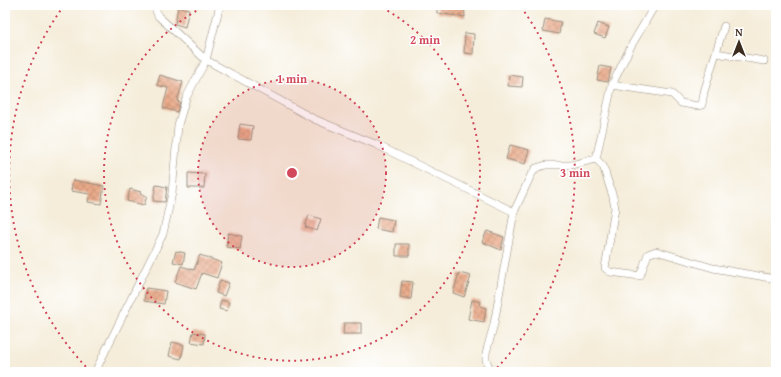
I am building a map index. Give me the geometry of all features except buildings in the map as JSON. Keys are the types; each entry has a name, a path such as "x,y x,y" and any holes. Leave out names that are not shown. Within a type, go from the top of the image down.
{"street":[{"path":"154,5 158,16 206,60 314,119 375,144 514,212"},
{"path":"96,372 163,234 172,193 178,125 186,98 206,60 220,5"},
{"path":"596,159 612,85 631,46 655,5"},
{"path":"612,85 672,94 681,103 698,106 702,105 704,92 724,26"},
{"path":"716,53 764,61"},
{"path":"491,372 486,360 486,353 494,324 514,212 531,175 536,168 546,165 571,165 596,159"},
{"path":"596,159 603,166 615,208 605,264 605,268 610,272 640,276 648,254 656,251 713,268 776,279"}]}
